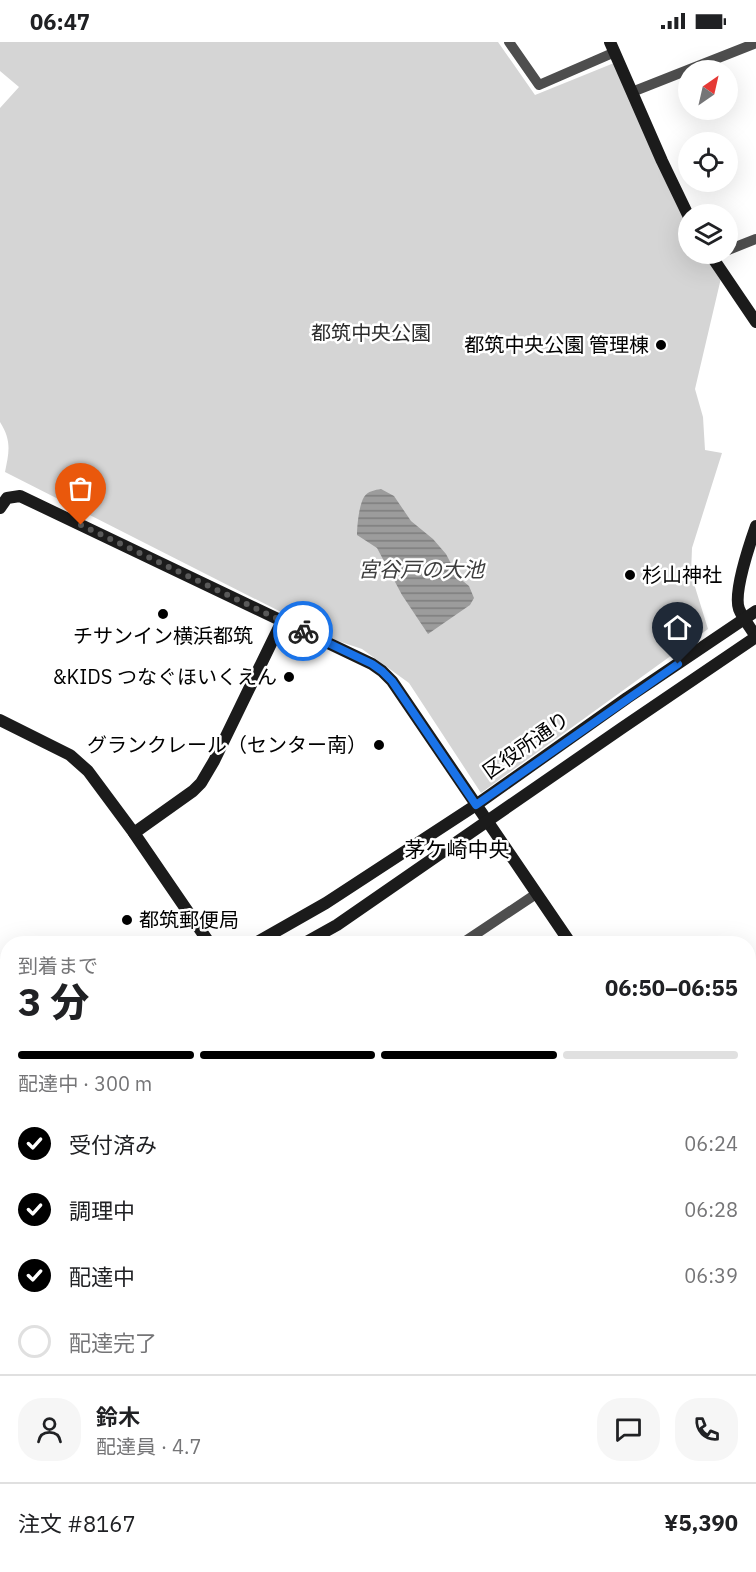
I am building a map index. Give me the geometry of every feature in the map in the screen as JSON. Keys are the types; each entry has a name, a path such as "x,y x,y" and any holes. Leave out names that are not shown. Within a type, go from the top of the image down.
{"street":[{"path":"509,42 539,85 613,47 683,204"},
{"path":"632,92 756,43"},
{"path":"738,246 756,239"},
{"path":"719,264 756,322"},
{"path":"0,508 7,498 20,496 372,664 382,671 392,681 565,936"},
{"path":"756,526 740,580 738,607 756,637"},
{"name":"区役所通り","path":"268,936 326,903 476,805 627,698 756,611"},
{"path":"134,833 184,798 201,783 282,621"},
{"name":"区役所通り","path":"317,936 756,637"},
{"path":"0,720 70,755 88,771 134,833 205,936"},
{"path":"473,936 536,894"}],"green space":[{"name":"都筑中央公園","path":"0,42 498,42 535,95 614,63 678,205 678,264 712,264 721,278 695,389 703,417 705,450 722,453 692,548 691,574 708,629 481,793 409,683 362,649 338,641 5,472 8,447 0,422 0,108 19,87 0,71"}],"water":[{"name":"宮谷戸の大池","path":"381,489 394,496 411,521 433,539 446,554 458,577 469,586 474,598 470,605 428,634 402,595 377,548 357,535 364,497 374,490"}],"way so far":[{"path":"81,525 303,631"}],"place":[{"name":"都筑中央公園 管理棟","path":"661,345"},
{"name":"杉山神社","path":"630,575"},
{"name":"チサンイン横浜都筑","path":"163,614"},
{"name":"&KIDS つなぐほいくえん","path":"289,677"},
{"name":"グランクレール（センター南）","path":"379,745"},
{"name":"都筑郵便局","path":"127,920"}],"district":[{"name":"茅ケ崎中央","path":"457,850"}],"route":[{"path":"303,631 372,664 392,681 476,805 678,664"}]}
